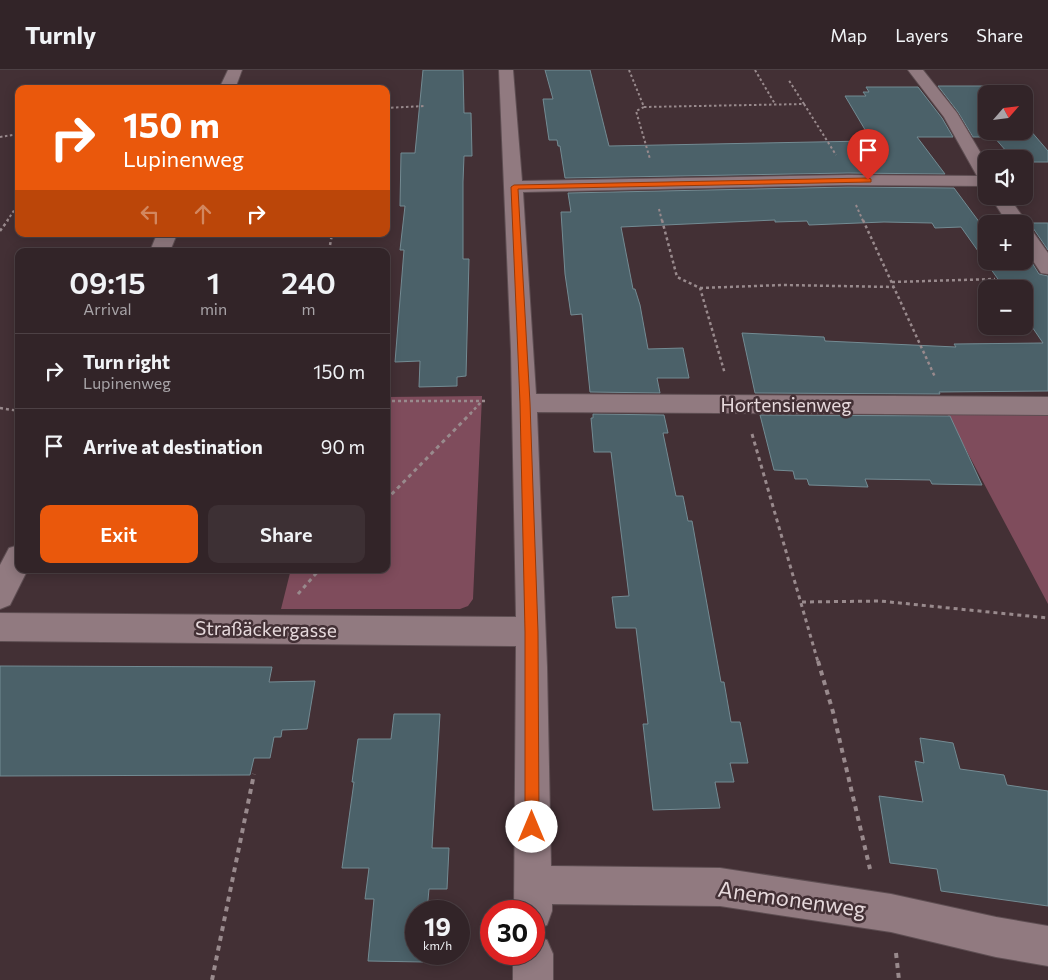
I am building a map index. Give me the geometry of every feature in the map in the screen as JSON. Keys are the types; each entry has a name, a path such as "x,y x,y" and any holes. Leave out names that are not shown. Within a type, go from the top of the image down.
{"street":[{"path":"229,85 235,70"},
{"path":"506,70 525,403 531,632 532,898"},
{"path":"915,70 951,116 978,162"},
{"path":"514,187 848,180 978,181"},
{"path":"1033,246 1048,268"},
{"name":"Hortensienweg","path":"525,403 1048,406"},
{"path":"0,595 15,565"},
{"name":"Straßäckergasse","path":"0,627 531,632"},
{"name":"Anemonenweg","path":"532,898 720,887 891,913 996,937 1048,946"},
{"path":"533,965 533,980"}],"path":[{"path":"629,70 644,107"},
{"path":"755,70 776,104"},
{"path":"788,79 839,160"},
{"path":"651,162 636,111 644,107 804,104"},
{"path":"390,108 425,106"},
{"path":"0,137 15,135"},
{"path":"855,202 940,384"},
{"path":"658,205 677,277 700,288 784,285 894,286"},
{"path":"0,231 15,209"},
{"path":"892,282 995,279"},
{"path":"700,288 726,378"},
{"path":"390,401 484,401 390,496"},
{"path":"0,408 15,410"},
{"path":"750,426 833,712 871,870"},
{"path":"296,602 298,592 316,573"},
{"path":"802,602 880,601 1048,618"},
{"path":"212,980 254,774"}],"shaded area":[{"path":"482,396 473,599 468,606 460,609 281,609 290,573 390,573 390,397"},
{"path":"1048,413 1048,604 947,414"}],"building":[{"path":"423,70 463,70 464,113 471,113 472,156 464,156 463,182 463,259 469,259 466,376 457,377 457,386 419,387 420,361 395,362 404,250 400,250 405,206 400,206 401,153 415,153"},
{"path":"545,70 590,70 609,146 866,141 861,133 867,133 845,96 866,96 863,92 869,92 866,87 918,87 942,118 953,137 917,137 945,174 848,173 565,178 560,146 558,146 557,140 549,140 543,99 553,99"},
{"path":"938,86 978,86 978,137 973,137 958,112"},
{"path":"1033,134 1048,151 1048,162 1033,162 1033,150 1005,150 997,140 1033,140"},
{"path":"848,187 954,188 978,220 978,251 961,227 935,228 932,223 884,222 809,225 807,221 775,222 775,220 621,227 633,289 635,289 640,305 648,349 683,348 689,378 657,378 660,393 590,392 582,314 571,315 565,274 561,212 571,212 568,193"},
{"path":"1033,223 1048,223 1048,250 1033,228"},
{"path":"1033,264 1039,274 1048,276 1048,391 939,392 940,394 755,393 742,333 824,337 825,341 956,347 954,344 1043,343 1033,328 1033,280 999,280 992,270 1033,270"},
{"path":"593,414 664,415 668,433 663,433 676,496 683,496 688,521 692,521 721,682 724,682 731,722 740,722 748,763 730,763 734,782 715,782 720,808 653,810 643,724 648,724 636,628 616,628 612,597 629,596 611,452 594,452 591,418 593,418"},
{"path":"760,415 950,416 982,485 932,484 930,480 865,479 868,487 809,485 807,479 795,479 793,471 774,470"},
{"path":"0,666 272,667 269,682 315,681 307,729 282,730 281,737 274,737 270,758 254,758 250,775 0,776"},
{"path":"394,714 440,714 432,848 449,848 447,889 429,889 428,900 405,900 405,962 368,961 374,899 365,899 369,868 342,868 358,739 391,739"},
{"path":"920,738 953,743 960,769 1004,775 1007,785 1048,791 1048,906 941,891 937,869 890,863 879,796 923,802 915,761 924,763"}],"route":[{"path":"532,827 531,632 525,403 514,187 868,180"}]}
